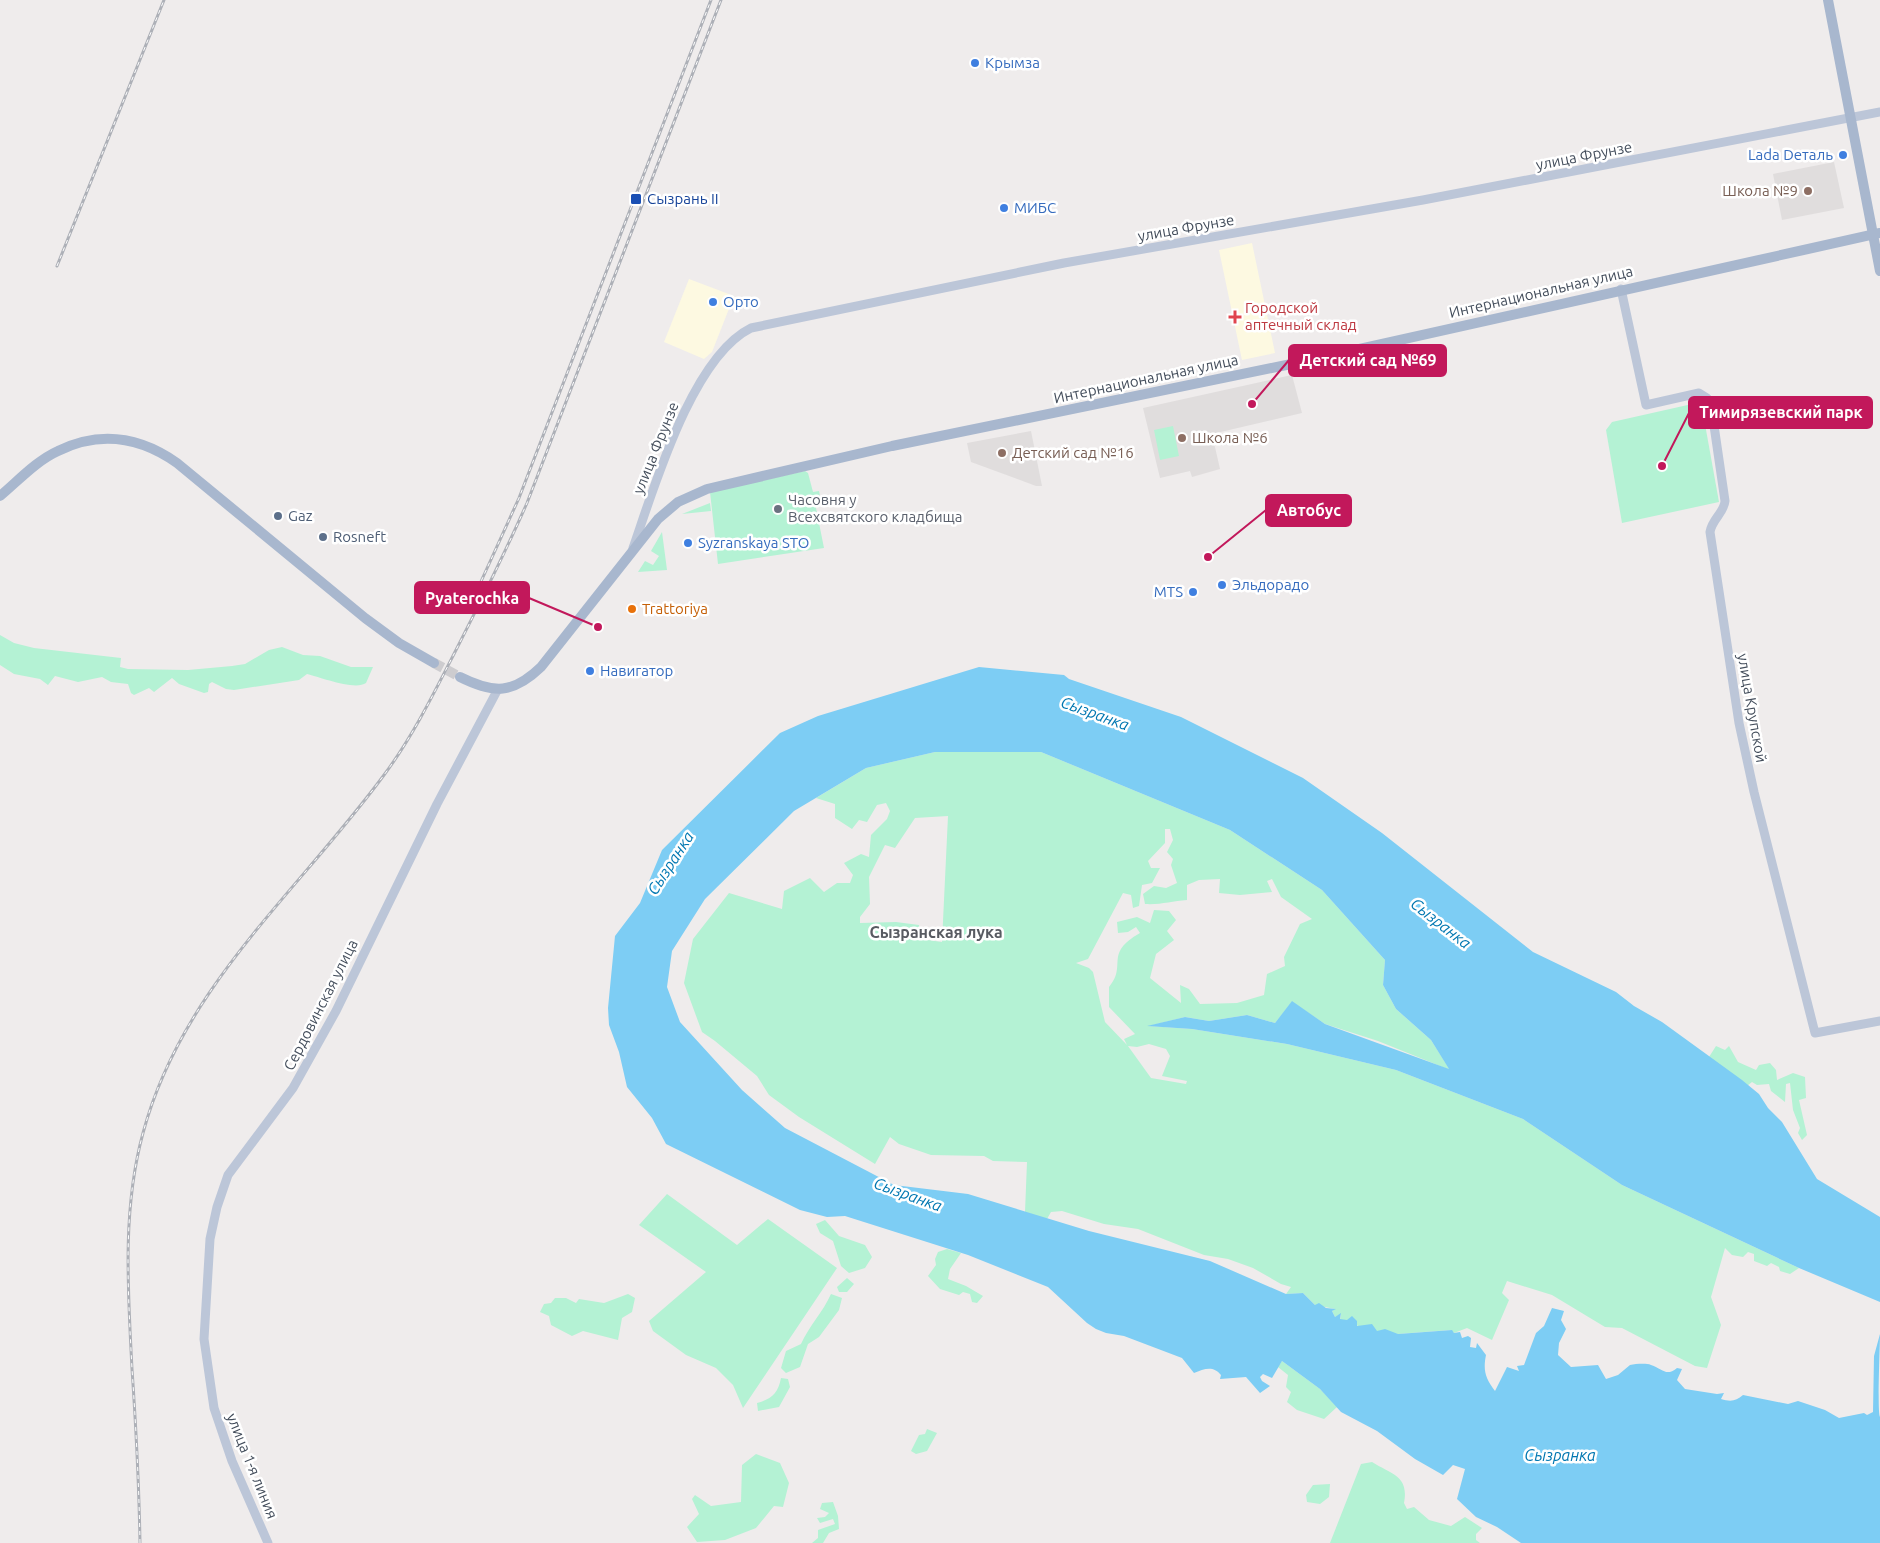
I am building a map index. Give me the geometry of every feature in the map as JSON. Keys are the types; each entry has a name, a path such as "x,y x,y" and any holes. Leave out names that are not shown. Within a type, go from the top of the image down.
{"main road":[{"path":"1828,0 1850,118 1876,233 1880,271"},
{"name":"Интернациональная улица","path":"498,689 515,686 528,679 541,667 658,519 678,502 708,489 892,446 1262,370 1876,233"},
{"path":"0,496 57,451 76,444 97,440 121,439 146,445 185,469 365,618 399,643 434,663"},
{"path":"460,677 485,688 498,689"}],"street":[{"name":"улица Фрунзе","path":"632,550 675,433 688,406 717,356 729,341 750,328 1064,263 1423,200 1880,112"},
{"name":"улица Крупской","path":"1621,290 1646,405 1699,393 1707,398 1711,404 1725,501 1724,509 1711,524 1710,532 1739,723 1754,792 1815,1033 1880,1021"},
{"path":"646,512 650,517 658,519"},
{"name":"Сердовинская улица","path":"204,1339 210,1239 216,1207 228,1175 293,1088 336,1011 437,804 498,689"},
{"name":"улица 1-я линия","path":"204,1339 214,1408 232,1461 268,1543"}],"shaded area":[{"name":"Школа №9","path":"1834,162 1844,208 1782,220 1773,174"},
{"path":"1252,243 1275,353 1242,360 1219,250"},
{"name":"Орто","path":"689,279 734,296 712,352 704,359 664,342"},
{"path":"1292,375 1302,413 1212,434 1220,469 1192,477 1190,471 1160,478 1143,408"},
{"name":"Детский сад №16","path":"1031,431 1042,486 1036,486 971,462 967,443"}],"green space":[{"path":"1701,402 1719,502 1622,523 1606,430 1612,422"},
{"path":"1173,426 1179,456 1160,460 1154,430"},
{"path":"805,471 808,473 813,492 819,491 821,501 815,503 824,548 718,564 710,492"},
{"path":"710,503 711,511 682,514"},
{"path":"662,532 667,570 638,572 645,561 653,565 659,556 651,551"},
{"path":"0,635 14,643 34,648 121,658 120,667 128,669 188,670 232,666 245,664 269,650 282,647 303,655 320,656 351,667 373,667 366,683 361,685 346,684 307,674 299,680 234,690 226,689 212,682 209,684 208,692 204,693 179,684 172,678 154,692 149,688 134,695 131,693 128,684 111,682 102,677 78,682 55,676 48,685 40,679 14,674 0,665"},
{"path":"935,752 1041,752 1230,830 1322,890 1385,960 1383,985 1396,1009 1431,1040 1450,1070 1378,1041 1325,1024 1292,1002 1275,1023 1247,1015 1209,1021 1185,1017 1149,1026 1192,1029 1287,1044 1396,1070 1523,1119 1622,1185 1799,1268 1790,1274 1780,1271 1779,1267 1771,1263 1767,1266 1754,1261 1754,1254 1748,1252 1743,1257 1732,1255 1725,1248 1711,1297 1721,1325 1707,1368 1695,1366 1622,1328 1605,1327 1552,1295 1507,1281 1502,1293 1509,1300 1492,1340 1467,1328 1454,1333 1451,1330 1398,1334 1377,1332 1340,1320 1341,1314 1335,1317 1332,1311 1335,1309 1315,1305 1303,1293 1286,1294 1291,1287 1281,1284 1253,1268 1228,1259 1204,1255 1138,1229 1104,1224 1062,1211 1051,1212 1047,1219 1025,1212 1027,1162 993,1161 984,1156 931,1155 899,1144 890,1137 875,1164 799,1117 769,1095 757,1076 702,1032 684,983 693,939 729,893 782,909 784,891 810,878 824,892 837,883 850,883 853,875 844,863 861,854 869,857 871,835 887,819 890,811 886,803 877,805 867,822 859,820 852,829 835,818 835,804 816,798 866,768","holes":["948,816 942,942 921,939 919,925 896,922 860,923 860,917 870,904 869,877 885,845 895,848 915,818","1165,829 1170,829 1173,840 1167,852 1173,859 1171,865 1177,883 1166,888 1154,886 1143,894 1145,904 1187,900 1187,885 1199,880 1220,879 1219,893 1240,895 1272,892 1267,881 1272,879 1281,897 1312,919 1300,924 1284,957 1285,966 1267,974 1264,995 1237,1003 1200,1004 1189,989 1180,985 1181,1003 1150,978 1156,954 1174,940 1167,931 1176,920 1169,911 1154,910 1150,923 1137,917 1117,922 1118,933 1128,932 1136,927 1140,933 1122,947 1119,954 1117,972 1109,987 1109,1007 1135,1034 1124,1039 1127,1045 1105,1022 1093,972 1089,968 1076,963 1088,959 1123,893 1131,895 1133,908 1139,906 1142,885 1152,883 1160,868 1151,868 1148,861 1165,843","1149,1044 1166,1049 1170,1056 1162,1076 1187,1081 1186,1084 1151,1078 1128,1046 1137,1047"]},
{"path":"1716,1046 1725,1050 1729,1046 1738,1062 1756,1070 1759,1065 1770,1063 1776,1070 1777,1080 1793,1073 1805,1077 1806,1098 1799,1100 1807,1135 1802,1140 1798,1133 1800,1128 1793,1110 1790,1083 1786,1084 1785,1102 1771,1091 1769,1084 1757,1085 1752,1082 1747,1086 1709,1057"},
{"path":"667,1194 737,1245 768,1219 837,1268 743,1408 733,1385 716,1368 686,1355 653,1331 649,1321 706,1272 639,1225"},
{"path":"825,1220 839,1236 865,1245 872,1257 865,1268 849,1273 841,1266 833,1241 820,1233 816,1224"},
{"path":"947,1249 961,1253 950,1269 948,1279 966,1286 983,1296 977,1303 972,1302 970,1294 963,1292 959,1295 940,1289 928,1276 936,1265 935,1259 938,1252"},
{"path":"847,1278 854,1284 847,1292 839,1292 837,1287"},
{"path":"628,1294 635,1298 632,1312 622,1318 618,1340 583,1331 572,1336 551,1325 549,1316 540,1312 544,1304 551,1303 555,1298 566,1298 576,1303 579,1299 604,1303"},
{"path":"831,1294 842,1298 839,1310 819,1337 808,1344 800,1367 786,1373 781,1368 786,1351 801,1344"},
{"path":"1282,1361 1320,1389 1337,1407 1324,1419 1297,1410 1287,1402 1291,1392 1286,1387 1288,1375 1278,1367"},
{"path":"781,1378 788,1379 790,1387 779,1407 758,1411 757,1403 767,1400 774,1395"},
{"path":"927,1429 937,1433 927,1451 916,1454 911,1451 919,1435 925,1434"},
{"path":"756,1454 780,1463 789,1483 783,1507 774,1506 756,1528 725,1540 697,1542 687,1527 699,1514 692,1499 695,1495 711,1506 741,1502 742,1465"},
{"path":"1372,1462 1398,1477 1402,1482 1405,1494 1404,1503 1407,1509 1414,1507 1429,1520 1451,1526 1465,1517 1482,1528 1476,1534 1476,1540 1480,1543 1330,1543 1361,1464"},
{"path":"1330,1484 1329,1497 1320,1504 1307,1502 1306,1495 1313,1485"},
{"path":"833,1502 838,1516 839,1529 829,1533 823,1543 812,1543 818,1538 818,1530 835,1524 833,1519 820,1523 817,1518 825,1517 829,1513 820,1509 822,1503"}],"water":[{"name":"Сызранка","path":"979,667 1064,675 1069,679 1181,717 1303,778 1382,833 1533,952 1616,992 1634,1006 1662,1022 1759,1094 1768,1108 1782,1122 1817,1179 1880,1217 1880,1302 1799,1268 1622,1185 1523,1119 1396,1070 1287,1044 1192,1029 1147,1026 1185,1017 1209,1021 1247,1015 1275,1023 1292,1001 1325,1024 1449,1069 1431,1040 1396,1009 1383,985 1385,960 1322,890 1230,830 1041,752 935,752 866,768 794,811 705,899 672,951 667,987 680,1022 742,1090 785,1128 894,1185 968,1194 1089,1231 1210,1261 1286,1294 1303,1293 1315,1305 1319,1303 1326,1308 1336,1309 1332,1311 1335,1317 1341,1313 1340,1319 1347,1320 1352,1316 1357,1321 1357,1326 1372,1324 1377,1331 1385,1329 1398,1334 1452,1330 1454,1333 1460,1332 1462,1338 1468,1336 1471,1338 1470,1347 1476,1348 1477,1343 1486,1355 1486,1374 1495,1391 1507,1367 1519,1371 1517,1366 1524,1365 1536,1333 1544,1326 1552,1308 1564,1311 1561,1320 1566,1329 1559,1343 1558,1355 1571,1367 1598,1365 1606,1379 1618,1375 1630,1365 1649,1364 1667,1372 1677,1368 1682,1369 1677,1380 1685,1389 1717,1394 1724,1393 1721,1399 1725,1400 1731,1401 1743,1395 1788,1404 1798,1401 1825,1410 1839,1418 1864,1413 1867,1415 1873,1412 1874,1356 1880,1334 1880,1543 1521,1543 1497,1527 1476,1517 1457,1499 1465,1469 1453,1465 1443,1475 1415,1459 1377,1431 1341,1412 1320,1389 1282,1361 1272,1378 1263,1374 1260,1377 1262,1381 1270,1386 1260,1393 1246,1377 1220,1379 1221,1375 1212,1369 1205,1369 1194,1373 1182,1358 1124,1336 1096,1329 1048,1287 968,1255 845,1216 827,1217 800,1210 666,1144 652,1118 627,1087 619,1052 609,1025 608,1008 615,936 640,903 662,850 780,733 818,716"}],"tunnel":[{"path":"434,663 460,677"}],"railway":[{"path":"57,266 164,0"},
{"path":"468,610 519,498 711,0"},
{"path":"140,1543 129,1310 129,1221 136,1162 143,1133 161,1080 185,1032 214,986 246,943 351,818 384,775 414,730 440,682 493,577 527,503 721,0"}],"place":[{"name":"Крымза","path":"975,63"},
{"name":"Lada Dеталь","path":"1843,155"},
{"name":"Школа №9","path":"1808,191"},
{"name":"Сызрань II","path":"636,199"},
{"name":"МИБС","path":"1004,208"},
{"name":"Орто","path":"713,302"},
{"name":"Городской аптечный склад","path":"1235,317"},
{"name":"Детский сад №69","path":"1252,404"},
{"name":"Школа №6","path":"1182,438"},
{"name":"Детский сад №16","path":"1002,453"},
{"name":"Тимирязевский парк","path":"1662,466"},
{"name":"Часовня у Всехсвятского кладбища","path":"778,509"},
{"name":"Gaz","path":"278,516"},
{"name":"Rosneft","path":"323,537"},
{"name":"Syzranskaya STO","path":"688,543"},
{"name":"Автобус","path":"1208,557"},
{"name":"Эльдорадо","path":"1222,585"},
{"name":"MTS","path":"1193,592"},
{"name":"Trattoriya","path":"632,609"},
{"name":"Pyaterochka","path":"598,627"},
{"name":"Навигатор","path":"590,671"}],"district":[{"name":"Сызранская лука","path":"936,932"}]}
